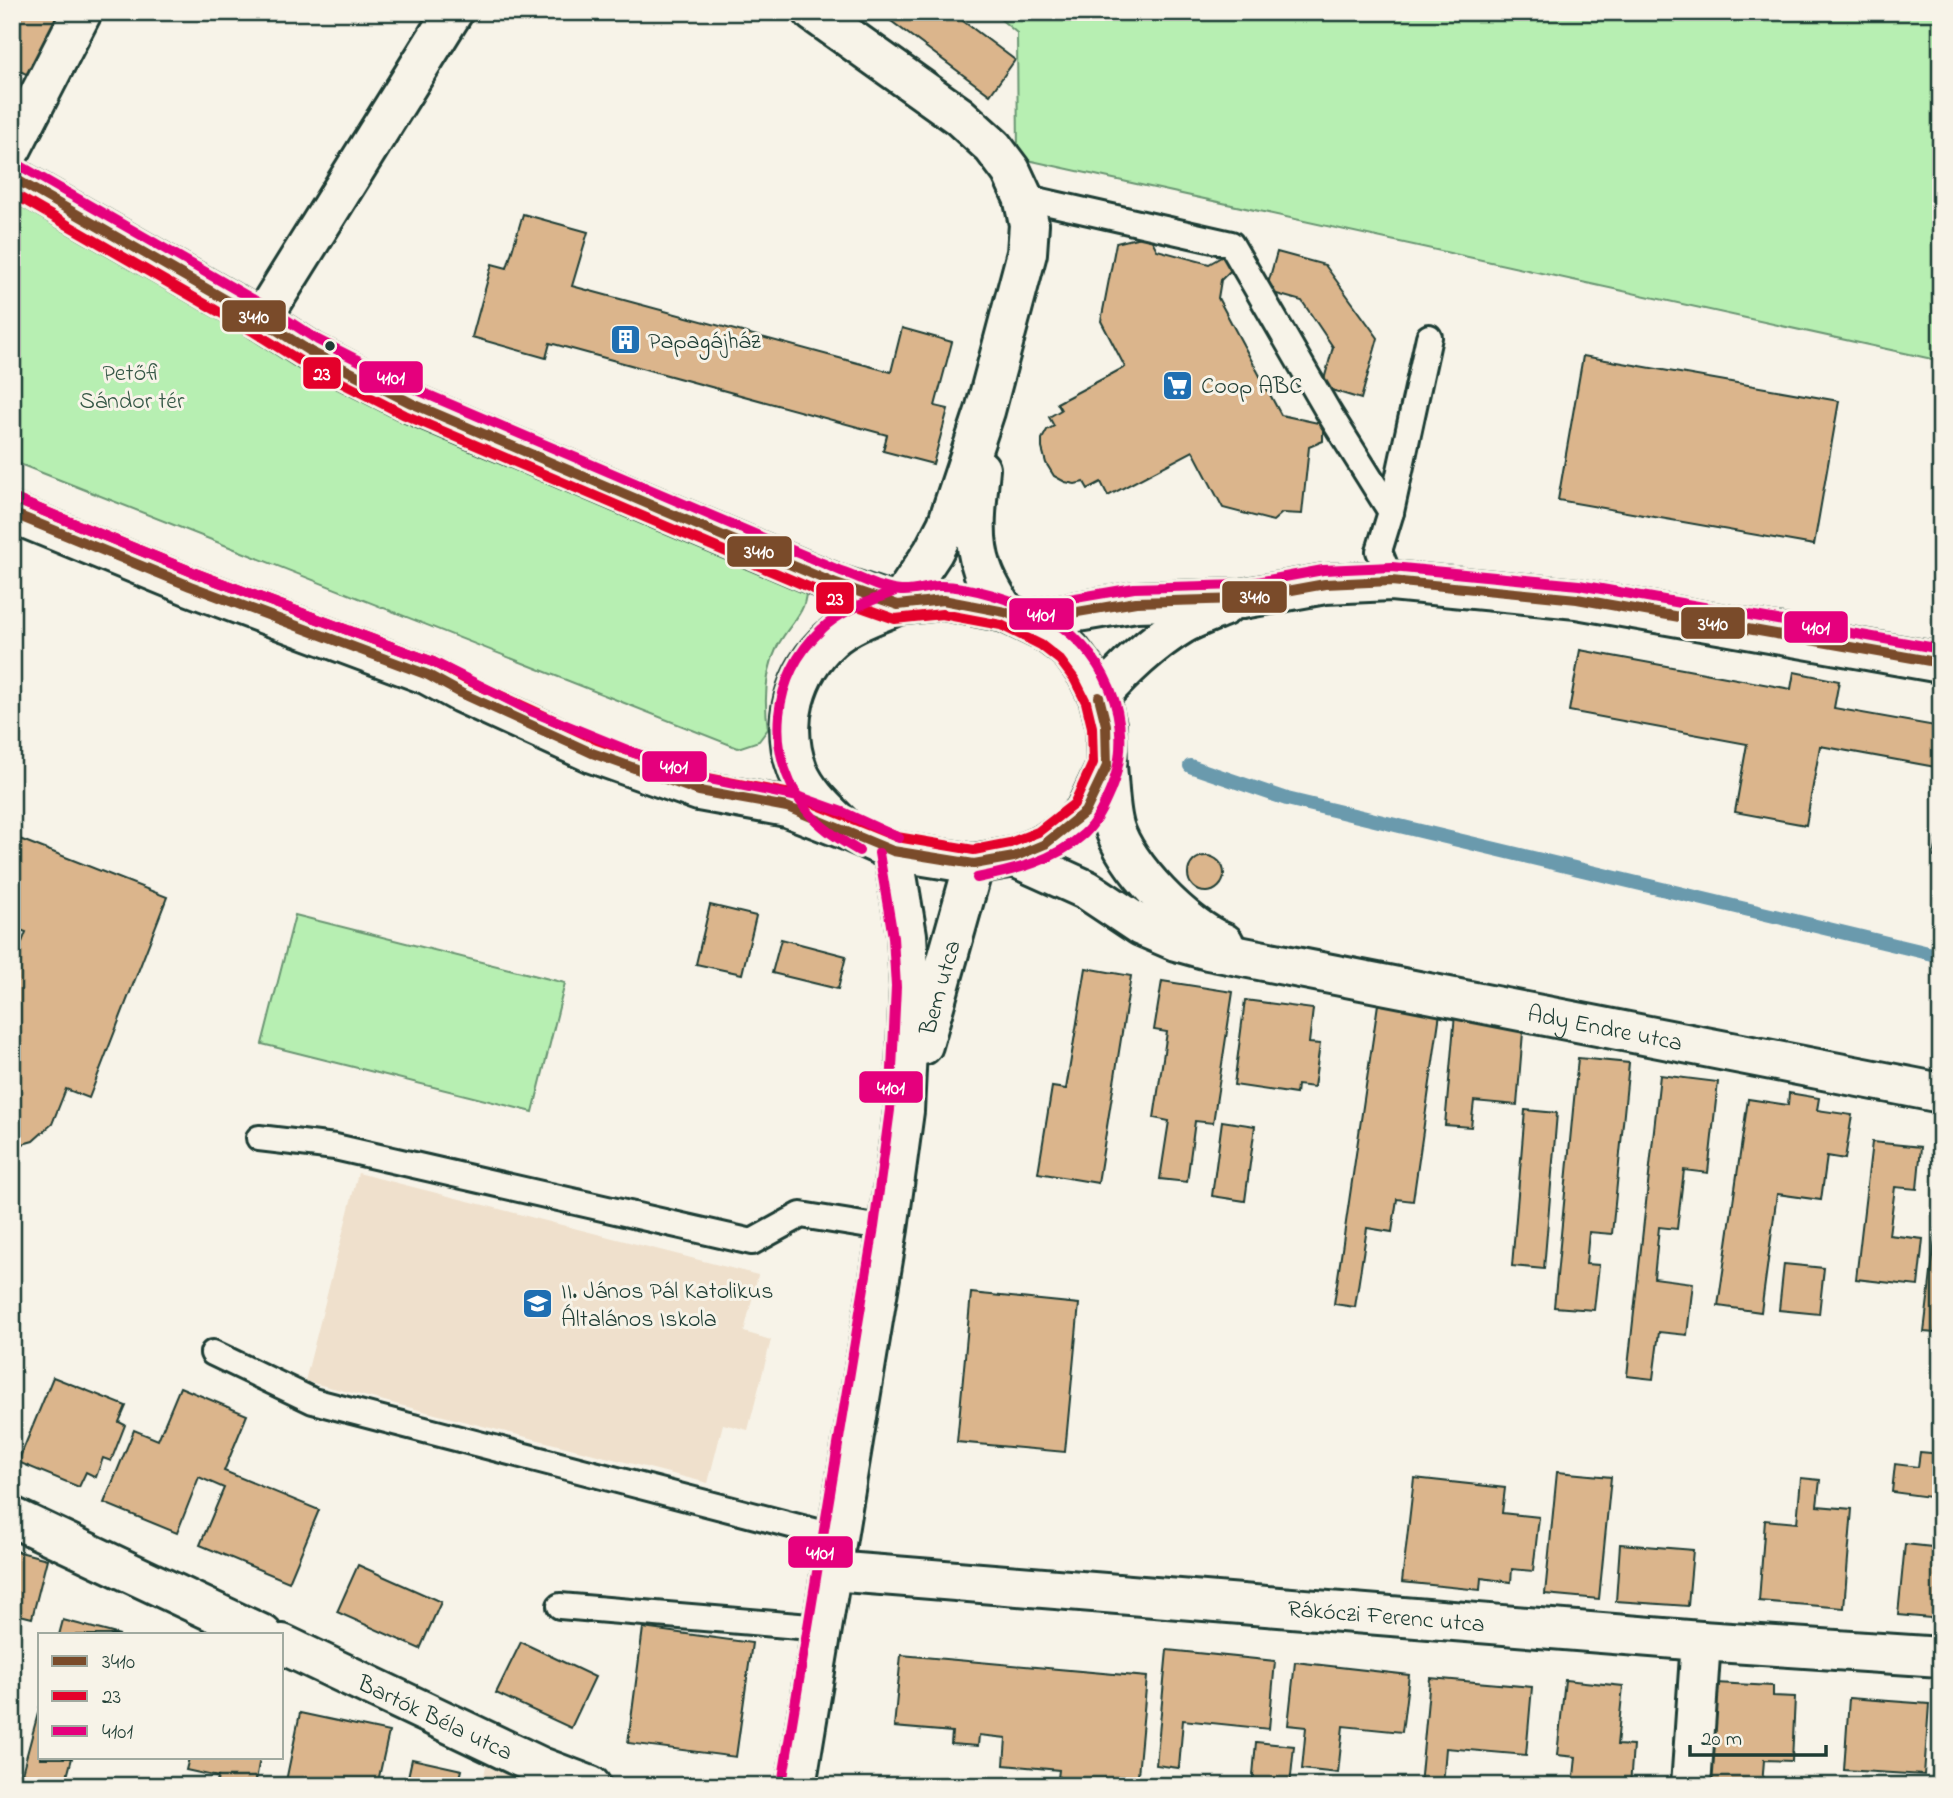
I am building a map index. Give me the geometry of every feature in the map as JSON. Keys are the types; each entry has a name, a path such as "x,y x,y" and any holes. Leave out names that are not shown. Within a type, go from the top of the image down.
{"street":[{"path":"12,148 82,12"},
{"path":"261,320 453,12"},
{"path":"813,12 959,116 993,147 1012,171 1023,197 1029,224 1027,253 985,411 947,525 933,552 898,605"},
{"path":"12,177 261,320 311,352 411,402 788,564 898,605"},
{"path":"985,411 976,534 981,565 988,583 1015,616"},
{"path":"12,513 190,586 428,675 592,753 699,791 787,807 893,851 974,864 1014,857 1045,844 1085,812 1107,766"},
{"path":"846,830 817,801 798,772 789,733 791,708 810,663 832,638 864,619 898,605 943,600 1015,616 1136,602 1242,599 1325,584 1391,582 1577,599 1941,663"},
{"path":"1099,697 1128,666 1183,624 1242,599"},
{"name":"Ady Endre utca","path":"1015,616 1048,633 1070,650 1087,673 1099,697 1106,725 1107,766 1114,825 1133,864 1188,921 1212,938 1269,960"},
{"name":"Bem utca","path":"796,1786 888,1229 904,1111 910,987 907,935 893,851"},
{"name":"Ady Endre utca","path":"1014,857 1087,890 1141,926 1176,941 1209,950 1941,1093"},
{"name":"Bem utca","path":"904,1111 974,864"},
{"path":"12,1517 259,1633"},
{"name":"Rákóczi Ferenc utca","path":"834,1554 1701,1641 1941,1657"},
{"path":"1691,1786 1701,1641"},
{"name":"Bartók Béla utca","path":"284,1645 541,1767 591,1786"}],"lane":[{"path":"1023,197 1231,244 1329,413 1391,512"},
{"path":"1391,582 1379,551 1391,512 1429,337"},
{"path":"259,1138 335,1147 752,1242 801,1215 888,1229"},
{"path":"213,1353 313,1401 834,1554"},
{"path":"560,1606 822,1628"}],"shaded area":[{"name":"II. János Pál Katolikus Általános Iskola","path":"358,1173 758,1275 744,1332 771,1340 748,1430 723,1424 708,1483 305,1381"},
{"path":"486,1766 536,1786 482,1786"}],"green space":[{"path":"992,12 1941,12 1941,361 1018,158 1017,33"},
{"name":"Petőfi Sándor tér","path":"12,189 806,579 802,609 777,647 770,666 766,697 768,729 759,741 738,748 12,461"},
{"path":"295,915 565,983 533,1112 262,1044"}],"building":[{"path":"12,12 63,12 28,75 12,67"},
{"path":"879,12 951,12 1015,60 990,95"},
{"name":"Papagájház","path":"523,214 588,232 572,286 891,372 902,328 952,342 935,406 948,409 933,464 883,451 887,435 550,343 546,358 472,337 492,264 507,268"},
{"name":"Coop ABC","path":"1149,235 1157,250 1209,264 1223,256 1231,270 1221,280 1218,298 1281,415 1323,424 1323,441 1309,447 1302,514 1282,513 1273,521 1223,508 1193,451 1108,496 1101,482 1088,489 1084,482 1065,482 1054,476 1046,463 1042,439 1047,430 1054,426 1049,417 1061,410 1057,403 1125,367 1101,321 1116,243"},
{"path":"1277,252 1325,265 1378,338 1361,399 1322,387 1333,347 1302,301 1266,291"},
{"path":"1583,356 1839,401 1814,545 1558,500"},
{"path":"1580,650 1791,689 1794,672 1839,681 1834,708 1941,727 1941,768 1820,746 1806,825 1735,812 1747,744 1569,711"},
{"path":"1941,820 1941,858 1934,857"},
{"path":"12,836 167,897 89,1098 66,1089 52,1124 33,1141 12,1147 12,967 26,932 12,927"},
{"path":"1206,856 1219,861 1224,874 1219,887 1206,892 1193,887 1188,874 1193,861"},
{"path":"710,905 756,916 742,974 696,964"},
{"path":"781,939 846,956 838,989 772,973"},
{"path":"1086,968 1131,976 1098,1183 1038,1173 1052,1087 1066,1089"},
{"path":"1162,981 1233,992 1213,1123 1195,1121 1187,1182 1160,1179 1169,1121 1154,1118 1167,1032 1154,1030"},
{"path":"1245,1000 1313,1009 1309,1043 1320,1044 1314,1087 1297,1085 1296,1094 1234,1085"},
{"path":"1378,1004 1440,1013 1413,1201 1397,1199 1392,1232 1367,1228 1355,1307 1334,1304"},
{"path":"1455,1014 1524,1020 1517,1105 1474,1101 1471,1127 1445,1125"},
{"path":"1578,1058 1629,1063 1612,1234 1589,1232 1586,1264 1599,1265 1594,1310 1554,1307"},
{"path":"1660,1075 1718,1082 1708,1173 1684,1170 1677,1229 1659,1227 1654,1278 1693,1283 1687,1335 1659,1332 1653,1379 1627,1376"},
{"path":"1789,1093 1819,1098 1817,1110 1852,1115 1845,1159 1827,1156 1821,1200 1777,1194 1761,1312 1718,1306 1748,1099 1788,1105"},
{"path":"1525,1110 1557,1113 1544,1269 1512,1266"},
{"path":"1222,1121 1255,1126 1245,1201 1212,1196"},
{"path":"1872,1142 1921,1147 1917,1189 1895,1187 1889,1235 1923,1239 1918,1286 1856,1279"},
{"path":"1941,1189 1941,1283 1935,1333 1924,1332"},
{"path":"1784,1264 1824,1268 1819,1314 1779,1310"},
{"path":"971,1293 1079,1304 1065,1452 957,1442"},
{"path":"53,1377 126,1406 119,1422 125,1425 111,1461 103,1458 96,1477 86,1472 79,1487 18,1462"},
{"path":"180,1387 247,1415 224,1471 319,1510 289,1582 200,1545 224,1488 199,1477 177,1533 104,1503 134,1430 158,1440"},
{"path":"1920,1452 1941,1454 1941,1518 1936,1518 1938,1498 1892,1492 1895,1464 1918,1467"},
{"path":"1557,1472 1611,1477 1599,1599 1545,1594"},
{"path":"1414,1478 1505,1488 1502,1513 1539,1517 1533,1571 1512,1569 1511,1582 1481,1578 1480,1590 1402,1582"},
{"path":"1801,1478 1820,1480 1817,1506 1852,1509 1844,1608 1759,1601 1765,1520 1797,1523"},
{"path":"1620,1544 1693,1550 1688,1606 1616,1601"},
{"path":"1905,1544 1941,1548 1941,1619 1898,1615"},
{"path":"12,1550 47,1559 32,1618 12,1613"},
{"path":"358,1565 441,1602 420,1649 337,1612"},
{"path":"63,1620 112,1633 60,1633"},
{"path":"643,1628 752,1643 736,1757 628,1743"},
{"path":"521,1642 595,1677 571,1728 496,1693"},
{"path":"1167,1650 1275,1661 1269,1729 1183,1720 1179,1768 1156,1765"},
{"path":"901,1655 1147,1677 1137,1786 1057,1786 1059,1770 1004,1765 1006,1738 979,1735 978,1746 951,1744 952,1732 894,1727"},
{"path":"1295,1662 1409,1675 1402,1732 1343,1726 1338,1773 1302,1769 1306,1727 1288,1725"},
{"path":"1430,1678 1532,1687 1526,1755 1446,1748 1443,1786 1420,1786"},
{"path":"1565,1680 1623,1686 1617,1745 1633,1746 1630,1786 1573,1786 1576,1757 1557,1755"},
{"path":"1715,1683 1773,1686 1773,1696 1795,1697 1792,1761 1764,1760 1762,1786 1711,1786"},
{"path":"1849,1698 1929,1704 1924,1775 1844,1770"},
{"path":"38,1713 38,1759 72,1759 65,1784 22,1773"},
{"path":"300,1713 389,1732 377,1786 285,1786"},
{"path":"1256,1742 1294,1746 1290,1786 1252,1786"},
{"path":"189,1759 260,1759 255,1786 216,1786 218,1777 186,1770"},
{"path":"412,1759 462,1770 458,1786 406,1786"}],"waterway":[{"path":"1190,766 1287,799 1941,956"}],"transit line":[{"name":"4101","path":"19,165 268,308 318,340 417,390 878,586 901,591 938,586 977,591 1030,609 1063,628 1082,645 1110,688 1120,737 1118,763 1111,789 1093,824 1060,851 1034,863 977,878"},
{"name":"3410","path":"12,177 261,320 311,352 411,403 836,584 898,605 943,600 1005,612 1025,621"},
{"name":"23","path":"12,193 305,364 405,415 832,597 895,619 942,614 1001,625 1041,645 1060,660 1075,680 1086,702 1092,727 1093,763 1074,804 1038,832 1010,843 974,850 897,837 791,794 703,777 597,740 433,662 195,573 17,500"},
{"name":"4101","path":"17,500 195,573 433,662 531,711 632,752 710,779 803,798 845,813 899,838"},
{"name":"3410","path":"12,513 190,586 428,675 592,753 699,791 787,807 893,851 974,864 1014,857 1045,844 1085,812 1107,766 1106,725 1099,697"},
{"name":"4101","path":"1023,607 1134,588 1241,585 1323,570 1392,567 1579,585 1941,649"},
{"name":"3410","path":"1025,621 1136,602 1242,599 1325,584 1391,581 1577,599 1941,663"},
{"name":"4101","path":"859,851 817,821 805,808 792,786 783,763 779,715 783,692 792,669 805,648 822,629 846,612 893,592"},
{"name":"4101","path":"782,1784 874,1227 890,1110 896,987 893,937 879,853"}],"place":[{"name":"Papagájház","path":"625,340"},
{"name":"Coop ABC","path":"1178,385"},
{"name":"II. János Pál Katolikus Általános Iskola","path":"538,1304"}]}
